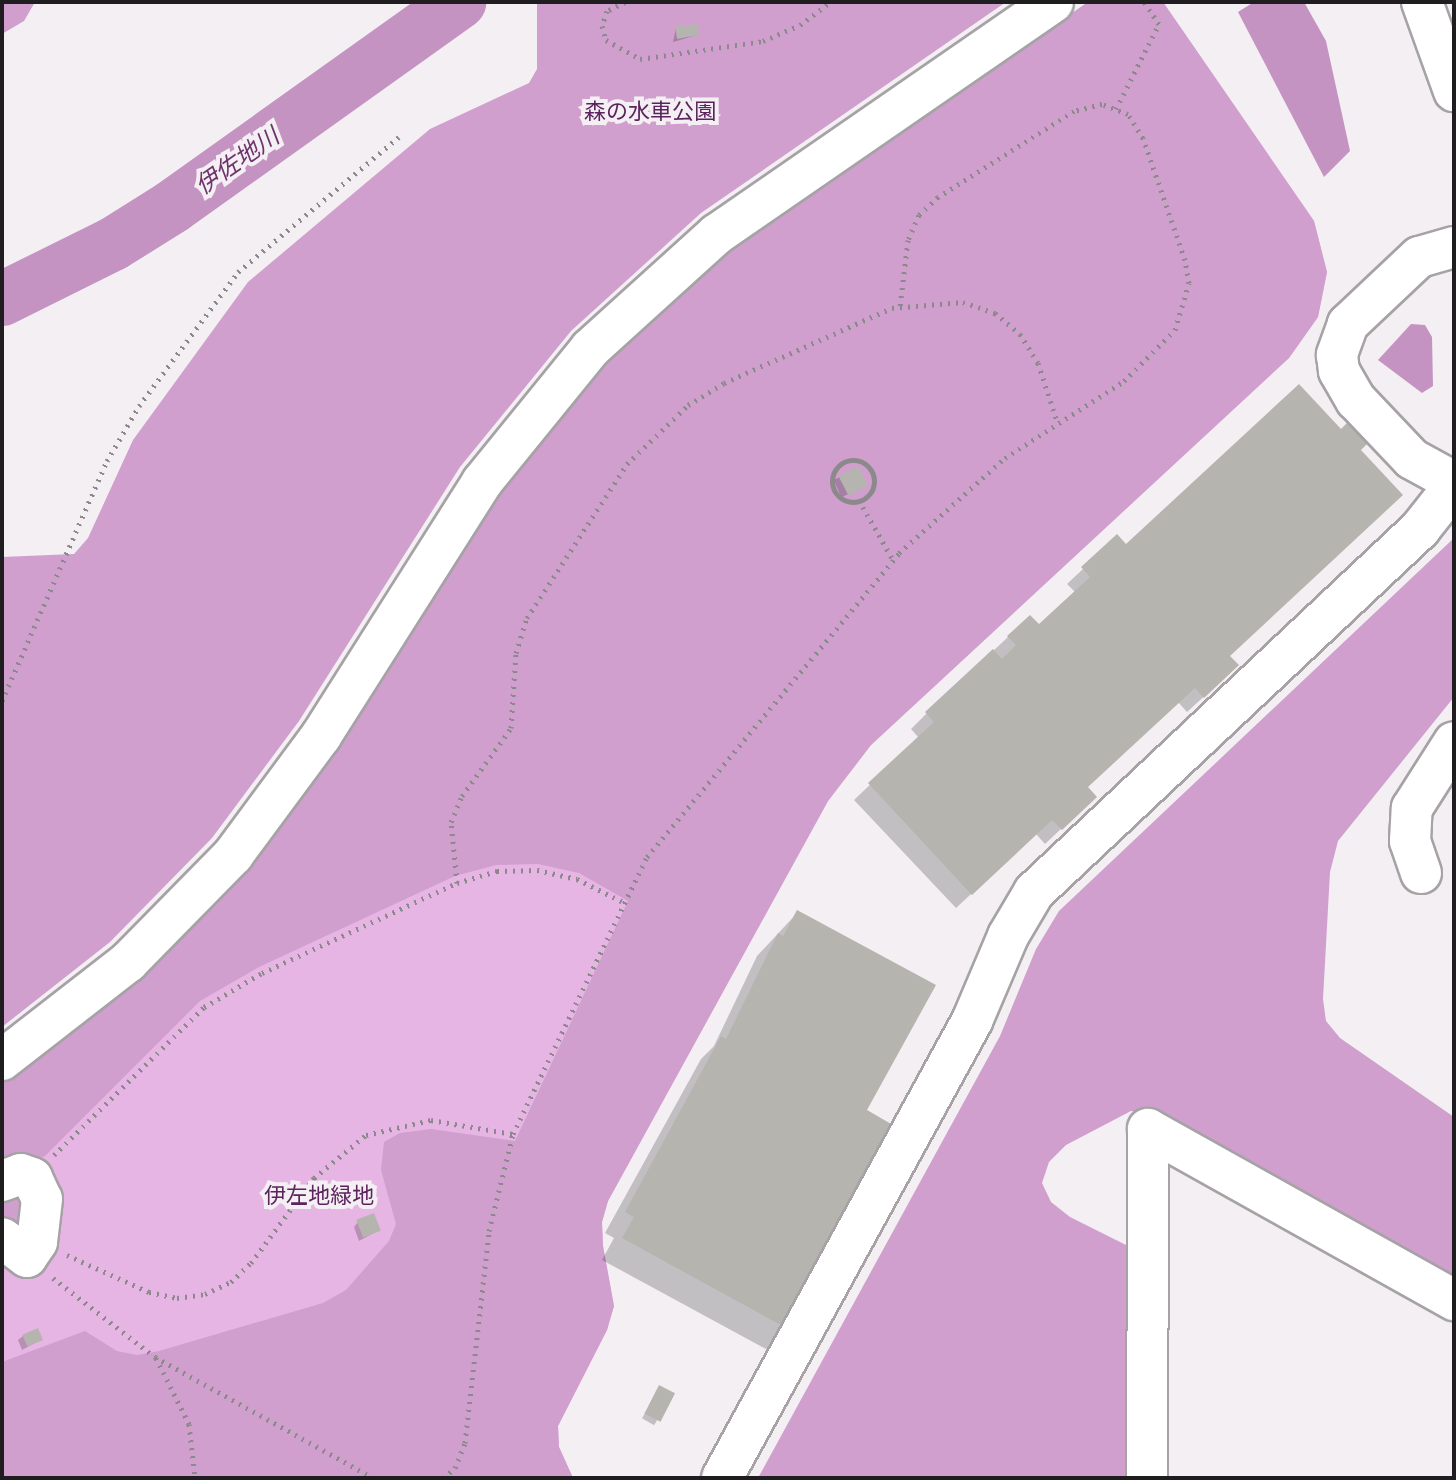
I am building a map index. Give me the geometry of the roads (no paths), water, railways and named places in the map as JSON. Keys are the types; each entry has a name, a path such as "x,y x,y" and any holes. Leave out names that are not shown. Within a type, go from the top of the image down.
{"street":[{"path":"2,1060 128,962 233,855 321,736 482,482 590,349 717,234 1053,2"},
{"path":"1422,2 1454,91"},
{"path":"722,1478 972,1021 1008,936 1034,892 1420,529 1454,484 1412,459 1356,400 1339,371 1337,355 1348,324 1409,266 1430,249 1454,247"},
{"path":"1421,873 1410,841 1412,808 1454,742"},
{"path":"1147,1478 1148,1129 1454,1300"},
{"path":"17,1180 42,1199 30,1252"}],"waterway":[{"name":"伊佐地川","path":"2,299 113,244 172,207 459,2"}],"park label":[{"name":"森の水車公園","path":"650,112"},
{"name":"伊左地緑地","path":"319,1196"}]}
